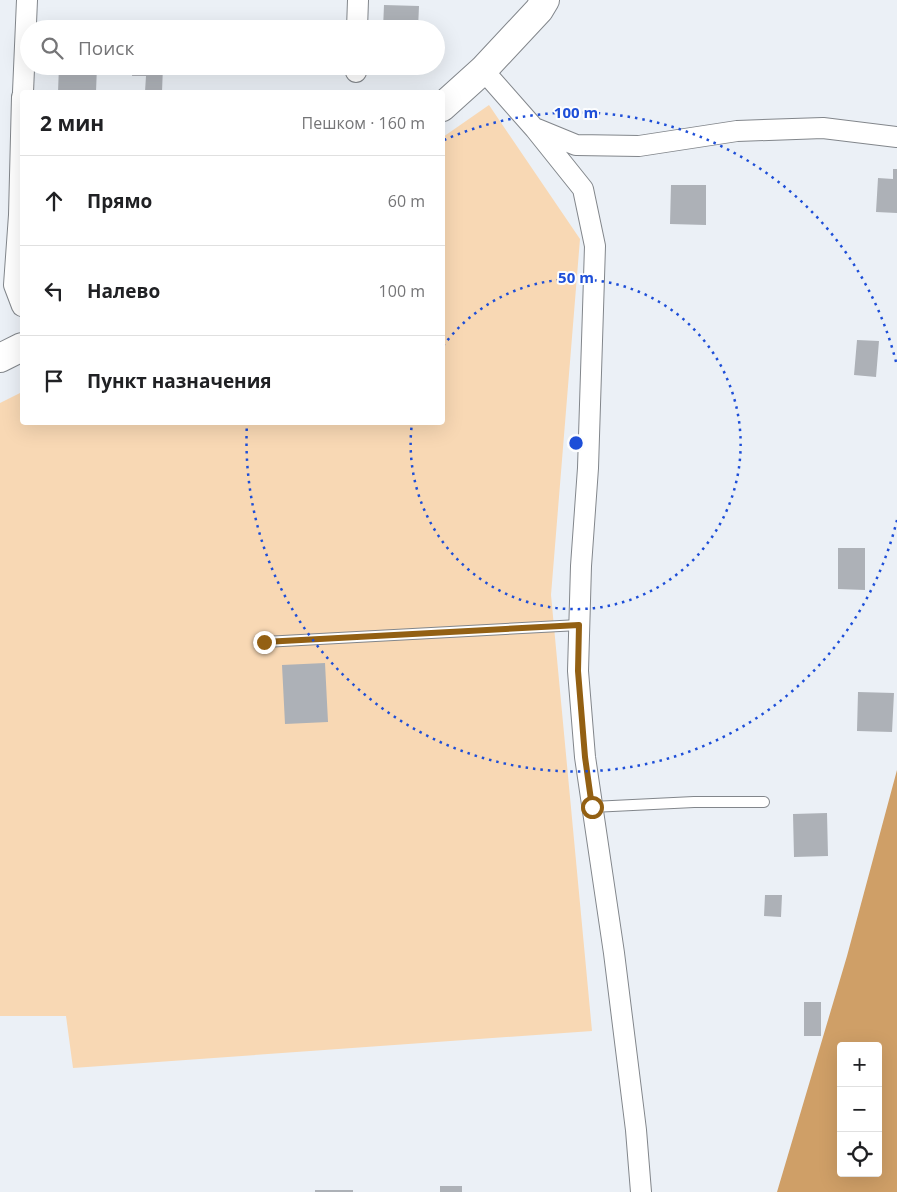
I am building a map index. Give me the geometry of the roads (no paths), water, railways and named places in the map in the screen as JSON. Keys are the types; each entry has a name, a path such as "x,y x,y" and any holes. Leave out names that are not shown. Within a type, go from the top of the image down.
{"main road":[{"path":"445,105 483,70 539,10 545,0"},
{"path":"0,358 20,348"}],"street":[{"path":"26,20 27,0"},
{"path":"357,20 358,0"},
{"path":"483,70 535,129 583,189 595,246 588,468 581,566 578,671 585,757 615,963 636,1130 641,1192"},
{"path":"23,90 24,75"},
{"path":"535,129 576,145 638,146 737,131 823,128 897,137"},
{"path":"20,176 14,285 20,301"}],"lane":[{"path":"264,642 579,625"},
{"path":"592,807 694,802 764,802"}]}
